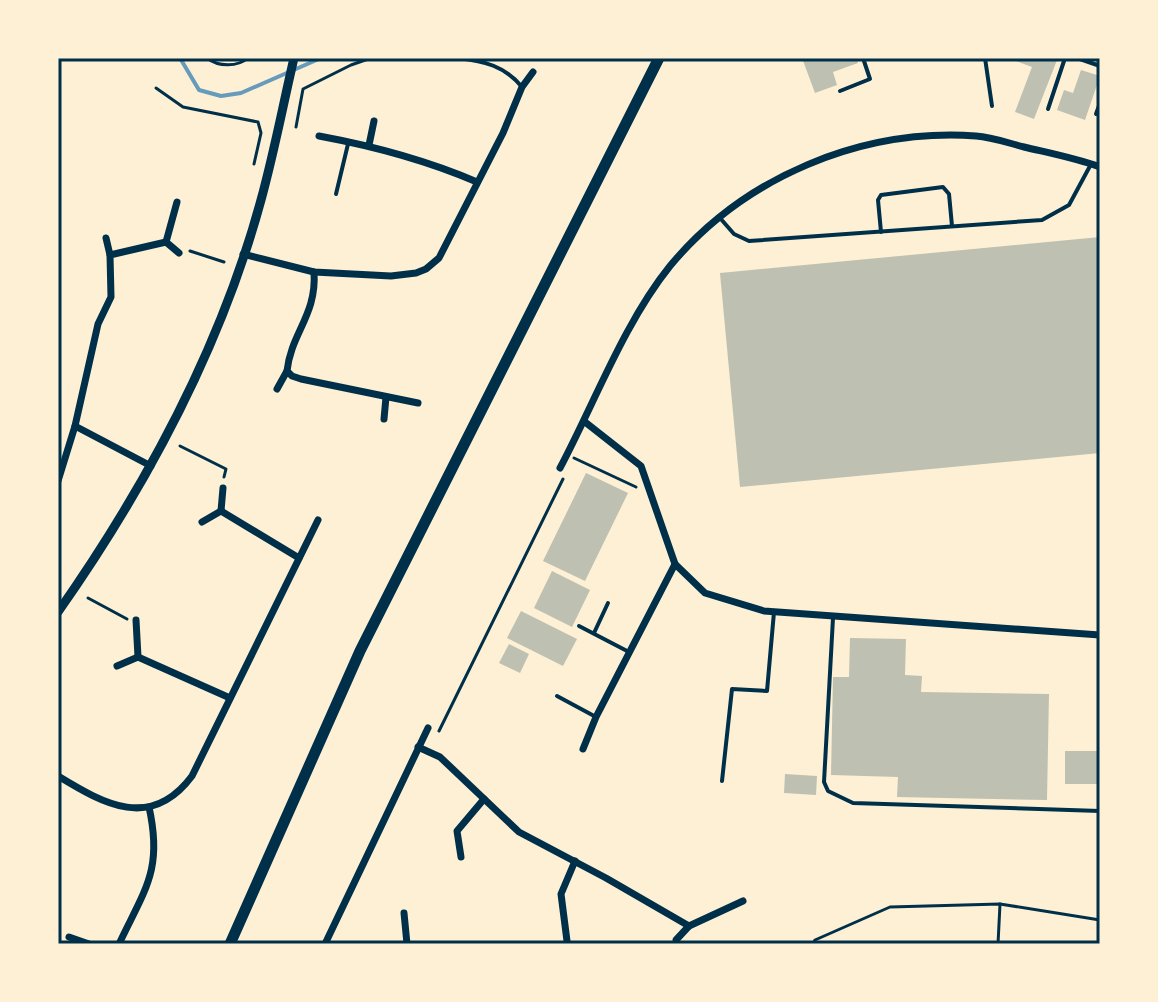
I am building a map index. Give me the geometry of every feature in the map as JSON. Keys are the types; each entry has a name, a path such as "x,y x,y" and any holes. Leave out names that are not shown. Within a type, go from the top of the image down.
{"main road":[{"path":"230,944 360,651 659,58"}],"street":[{"path":"58,612 115,528 151,466 200,365 261,200 294,58"},
{"path":"243,254 314,272 391,276 426,269 439,258 522,87 533,72"},
{"path":"369,145 374,121"},
{"path":"319,136 369,145 449,169 477,182"},
{"path":"563,470 567,455 635,318 670,266 719,217 759,187 813,162 869,145 924,136 979,136 1100,167"},
{"path":"166,242 177,202"},
{"path":"58,481 75,426 98,324 111,297 110,255 106,238"},
{"path":"166,242 179,253"},
{"path":"110,255 166,242"},
{"path":"277,389 312,308 314,272"},
{"path":"287,371 301,379 418,403"},
{"path":"384,419 386,397"},
{"path":"585,422 641,466 675,564 705,593 764,611 1100,635"},
{"path":"75,426 151,466"},
{"path":"221,511 223,488"},
{"path":"202,522 221,511"},
{"path":"221,511 299,558"},
{"path":"58,776 110,804 134,808 149,807 175,794 192,776 318,520"},
{"path":"583,749 596,717 675,564"},
{"path":"136,620 138,657"},
{"path":"117,666 138,657 230,698"},
{"path":"325,944 428,728"},
{"path":"418,747 440,757 519,832 689,926"},
{"path":"461,857 457,831 484,799"},
{"path":"119,944 147,889 155,863 155,834 149,807"},
{"path":"567,941 561,894 575,861"},
{"path":"676,944 689,926 743,901"},
{"path":"404,913 407,944"},
{"path":"69,937 89,944"}],"lane":[{"path":"458,58 489,64 511,73 522,87"},
{"path":"840,91 870,79 863,58"},
{"path":"985,58 992,106"},
{"path":"1048,109 1065,58"},
{"path":"1077,58 1100,66"},
{"path":"1096,114 1100,103"},
{"path":"336,194 349,141"},
{"path":"719,217 734,234 749,241 1042,220 1069,205 1091,163"},
{"path":"881,232 878,200 881,195 943,187 949,194 952,226"},
{"path":"594,633 608,603"},
{"path":"722,781 732,689 767,691 774,612"},
{"path":"833,616 824,782 828,791 853,803 1100,811"},
{"path":"579,626 629,652"},
{"path":"557,696 596,717"}],"path":[{"path":"207,58 214,63 239,65 248,58"},
{"path":"296,127 303,89 371,58"},
{"path":"156,88 183,107 258,122 261,133 254,164"},
{"path":"179,253 188,251 224,262"},
{"path":"180,446 226,469 223,488"},
{"path":"567,455 634,487 647,484"},
{"path":"428,728 437,735 563,470"},
{"path":"88,598 126,619 136,620"},
{"path":"998,944 1000,904"},
{"path":"813,944 815,940 890,907 1000,904 1100,920"}],"building":[{"path":"802,58 856,58 858,63 833,72 837,85 815,93"},
{"path":"1008,58 1057,60 1034,119 1015,112 1032,67"},
{"path":"1081,70 1100,76 1085,120 1057,110 1064,90 1073,93"},
{"path":"1100,237 1100,453 740,487 720,273"},
{"path":"586,473 628,493 585,581 543,561"},
{"path":"552,571 590,590 572,627 534,608"},
{"path":"521,611 577,639 563,666 507,638"},
{"path":"850,638 906,639 905,675 922,676 921,692 1049,694 1047,800 897,797 898,777 831,775 833,677 849,677"},
{"path":"509,644 529,654 520,673 499,663"},
{"path":"1065,751 1100,751 1100,784 1065,784"},
{"path":"785,774 817,776 816,795 784,793"}],"waterway":[{"path":"180,58 199,90 221,96 241,93 321,58"}]}
